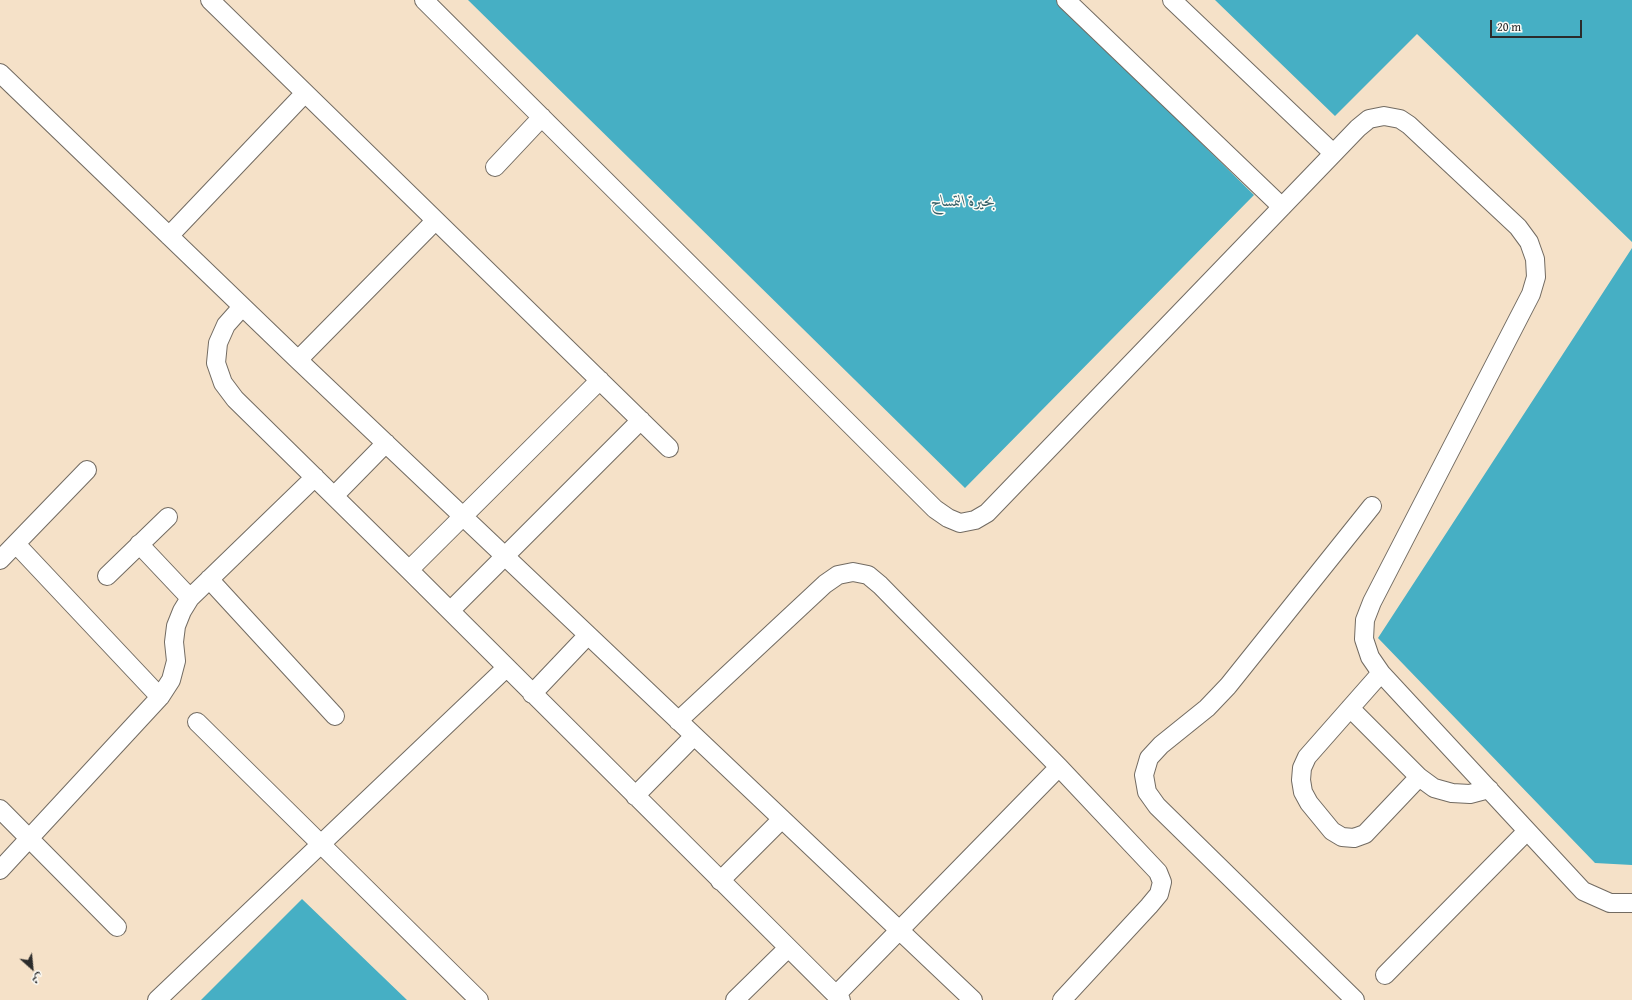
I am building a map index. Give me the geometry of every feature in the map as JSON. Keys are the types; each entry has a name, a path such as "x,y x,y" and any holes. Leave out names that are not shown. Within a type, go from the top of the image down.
{"lane":[{"path":"210,0 669,448"},
{"path":"424,0 935,509 948,518 960,523 975,520 987,512 1358,128 1370,119 1384,116 1400,119 1409,125 1518,227 1529,242 1535,259 1536,277 1531,294 1372,602 1365,620 1364,639 1370,657 1381,673 1582,891 1610,903 1632,903"},
{"path":"1066,0 1282,207"},
{"path":"1172,0 1333,153"},
{"path":"0,73 242,307 973,1000"},
{"path":"169,236 304,93"},
{"path":"495,167 542,117"},
{"path":"298,360 435,221"},
{"path":"242,307 226,325 218,344 216,364 223,383 235,399 409,570 838,998 899,930 1059,767"},
{"path":"409,570 600,380"},
{"path":"450,612 641,420"},
{"path":"334,496 386,443"},
{"path":"0,560 87,470"},
{"path":"0,870 160,697 171,680 176,661 174,642 176,626 182,611 190,598 315,477"},
{"path":"1355,1000 1157,806 1147,792 1144,775 1149,758 1161,745 1207,708 1228,686 1372,506"},
{"path":"107,576 168,517"},
{"path":"16,544 160,697"},
{"path":"139,544 190,598"},
{"path":"678,721 825,584 838,575 853,572 868,575 880,585 1059,767 1158,872 1162,882 1159,894 1150,906 1062,1000"},
{"path":"209,579 335,716"},
{"path":"532,694 588,635"},
{"path":"156,1000 506,668"},
{"path":"1381,673 1307,757 1302,768 1301,780 1303,792 1309,803 1332,831 1342,837 1354,838 1365,834 1419,777"},
{"path":"1350,708 1419,777 1434,788 1452,794 1470,794 1489,790"},
{"path":"197,722 480,1000"},
{"path":"635,796 694,736"},
{"path":"0,809 117,927"},
{"path":"720,881 782,819"},
{"path":"1385,974 1527,831"},
{"path":"736,1000 788,948"}],"water":[{"name":"بحيرة التمساح","path":"468,0 1056,0 1254,195 965,488"},
{"path":"1215,0 1632,0 1632,242 1417,34 1335,116"},
{"path":"1632,248 1632,865 1595,863 1378,638"},
{"path":"302,899 407,1000 201,1000"}]}
